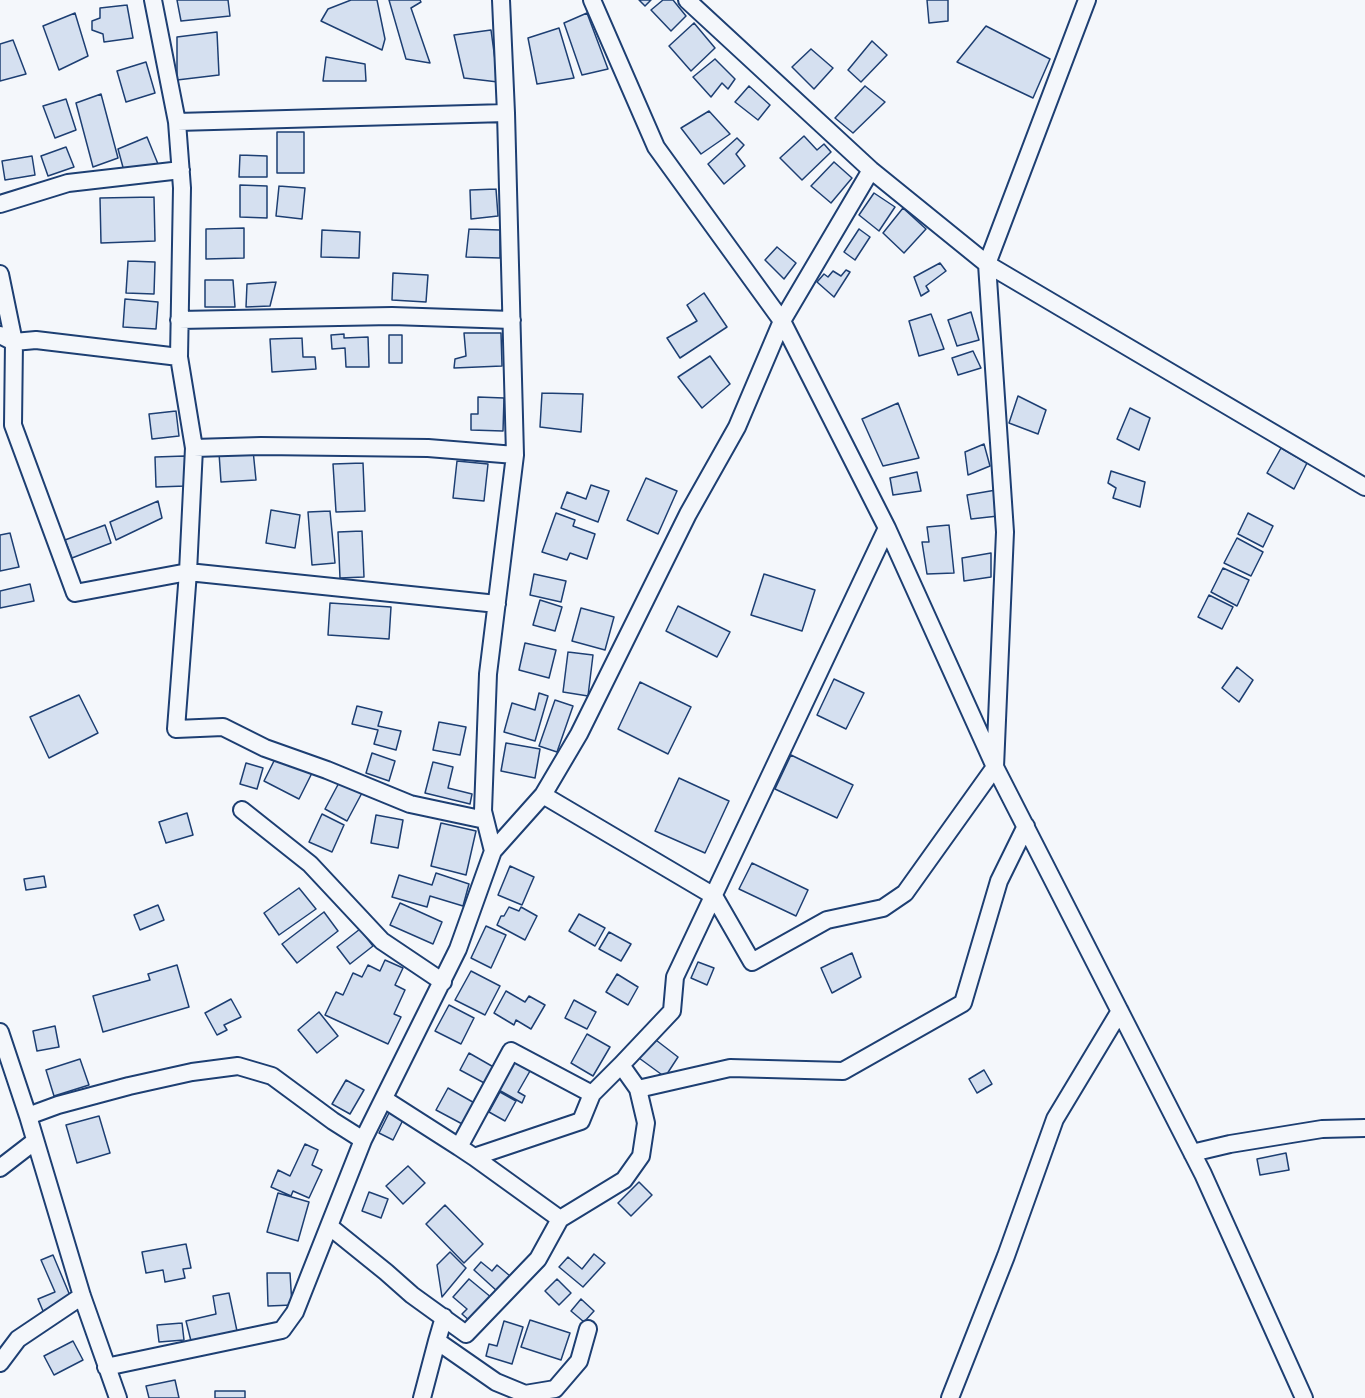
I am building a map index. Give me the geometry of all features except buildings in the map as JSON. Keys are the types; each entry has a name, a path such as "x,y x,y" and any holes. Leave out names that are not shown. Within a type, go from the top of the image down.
{"street":[{"path":"153,0 177,122 182,188 178,357 194,448 188,572 176,729 223,727 265,747 411,804 485,819"},
{"path":"492,851 483,811 488,674 515,455 501,0"},
{"path":"592,0 656,147 782,321 887,528 995,766 1192,1154 1304,1398"},
{"path":"687,0 871,170 987,264 1365,487"},
{"path":"543,795 714,896 752,962 827,920 884,908 905,893 995,766 1005,532 987,264 1087,0"},
{"path":"177,122 506,113"},
{"path":"0,204 68,183 181,170"},
{"path":"106,1367 282,1330 295,1312 363,1140 458,949 492,851 543,795 579,734 688,514 737,427 782,321 871,170"},
{"path":"0,274 13,425 75,593 188,572 497,604"},
{"path":"179,320 392,316 512,320"},
{"path":"7,339 36,340 178,357"},
{"path":"194,448 428,447 515,455"},
{"path":"474,1157 581,1121 592,1094 672,1011 675,977 887,528"},
{"path":"242,810 310,864 382,941 442,982"},
{"path":"638,1089 730,1068 843,1071 963,1003 999,881 1026,826"},
{"path":"950,1398 1006,1256 1055,1119 1120,1011"},
{"path":"1,1036 28,1116 82,1296 118,1398"},
{"path":"459,1147 511,1051 592,1094"},
{"path":"329,1226 412,1295 466,1334 538,1259 560,1219 624,1180 641,1156 646,1123 638,1089 621,1065"},
{"path":"28,1116 58,1105 129,1086 192,1072 238,1066 272,1076 363,1140"},
{"path":"384,1098 474,1157 560,1219"},
{"path":"1192,1154 1230,1144 1322,1129 1365,1128"},
{"path":"0,1168 35,1141"},
{"path":"0,1363 18,1339 82,1296"},
{"path":"422,1398 444,1317"},
{"path":"436,1341 496,1382 525,1394 555,1389 579,1361 588,1329"}]}
